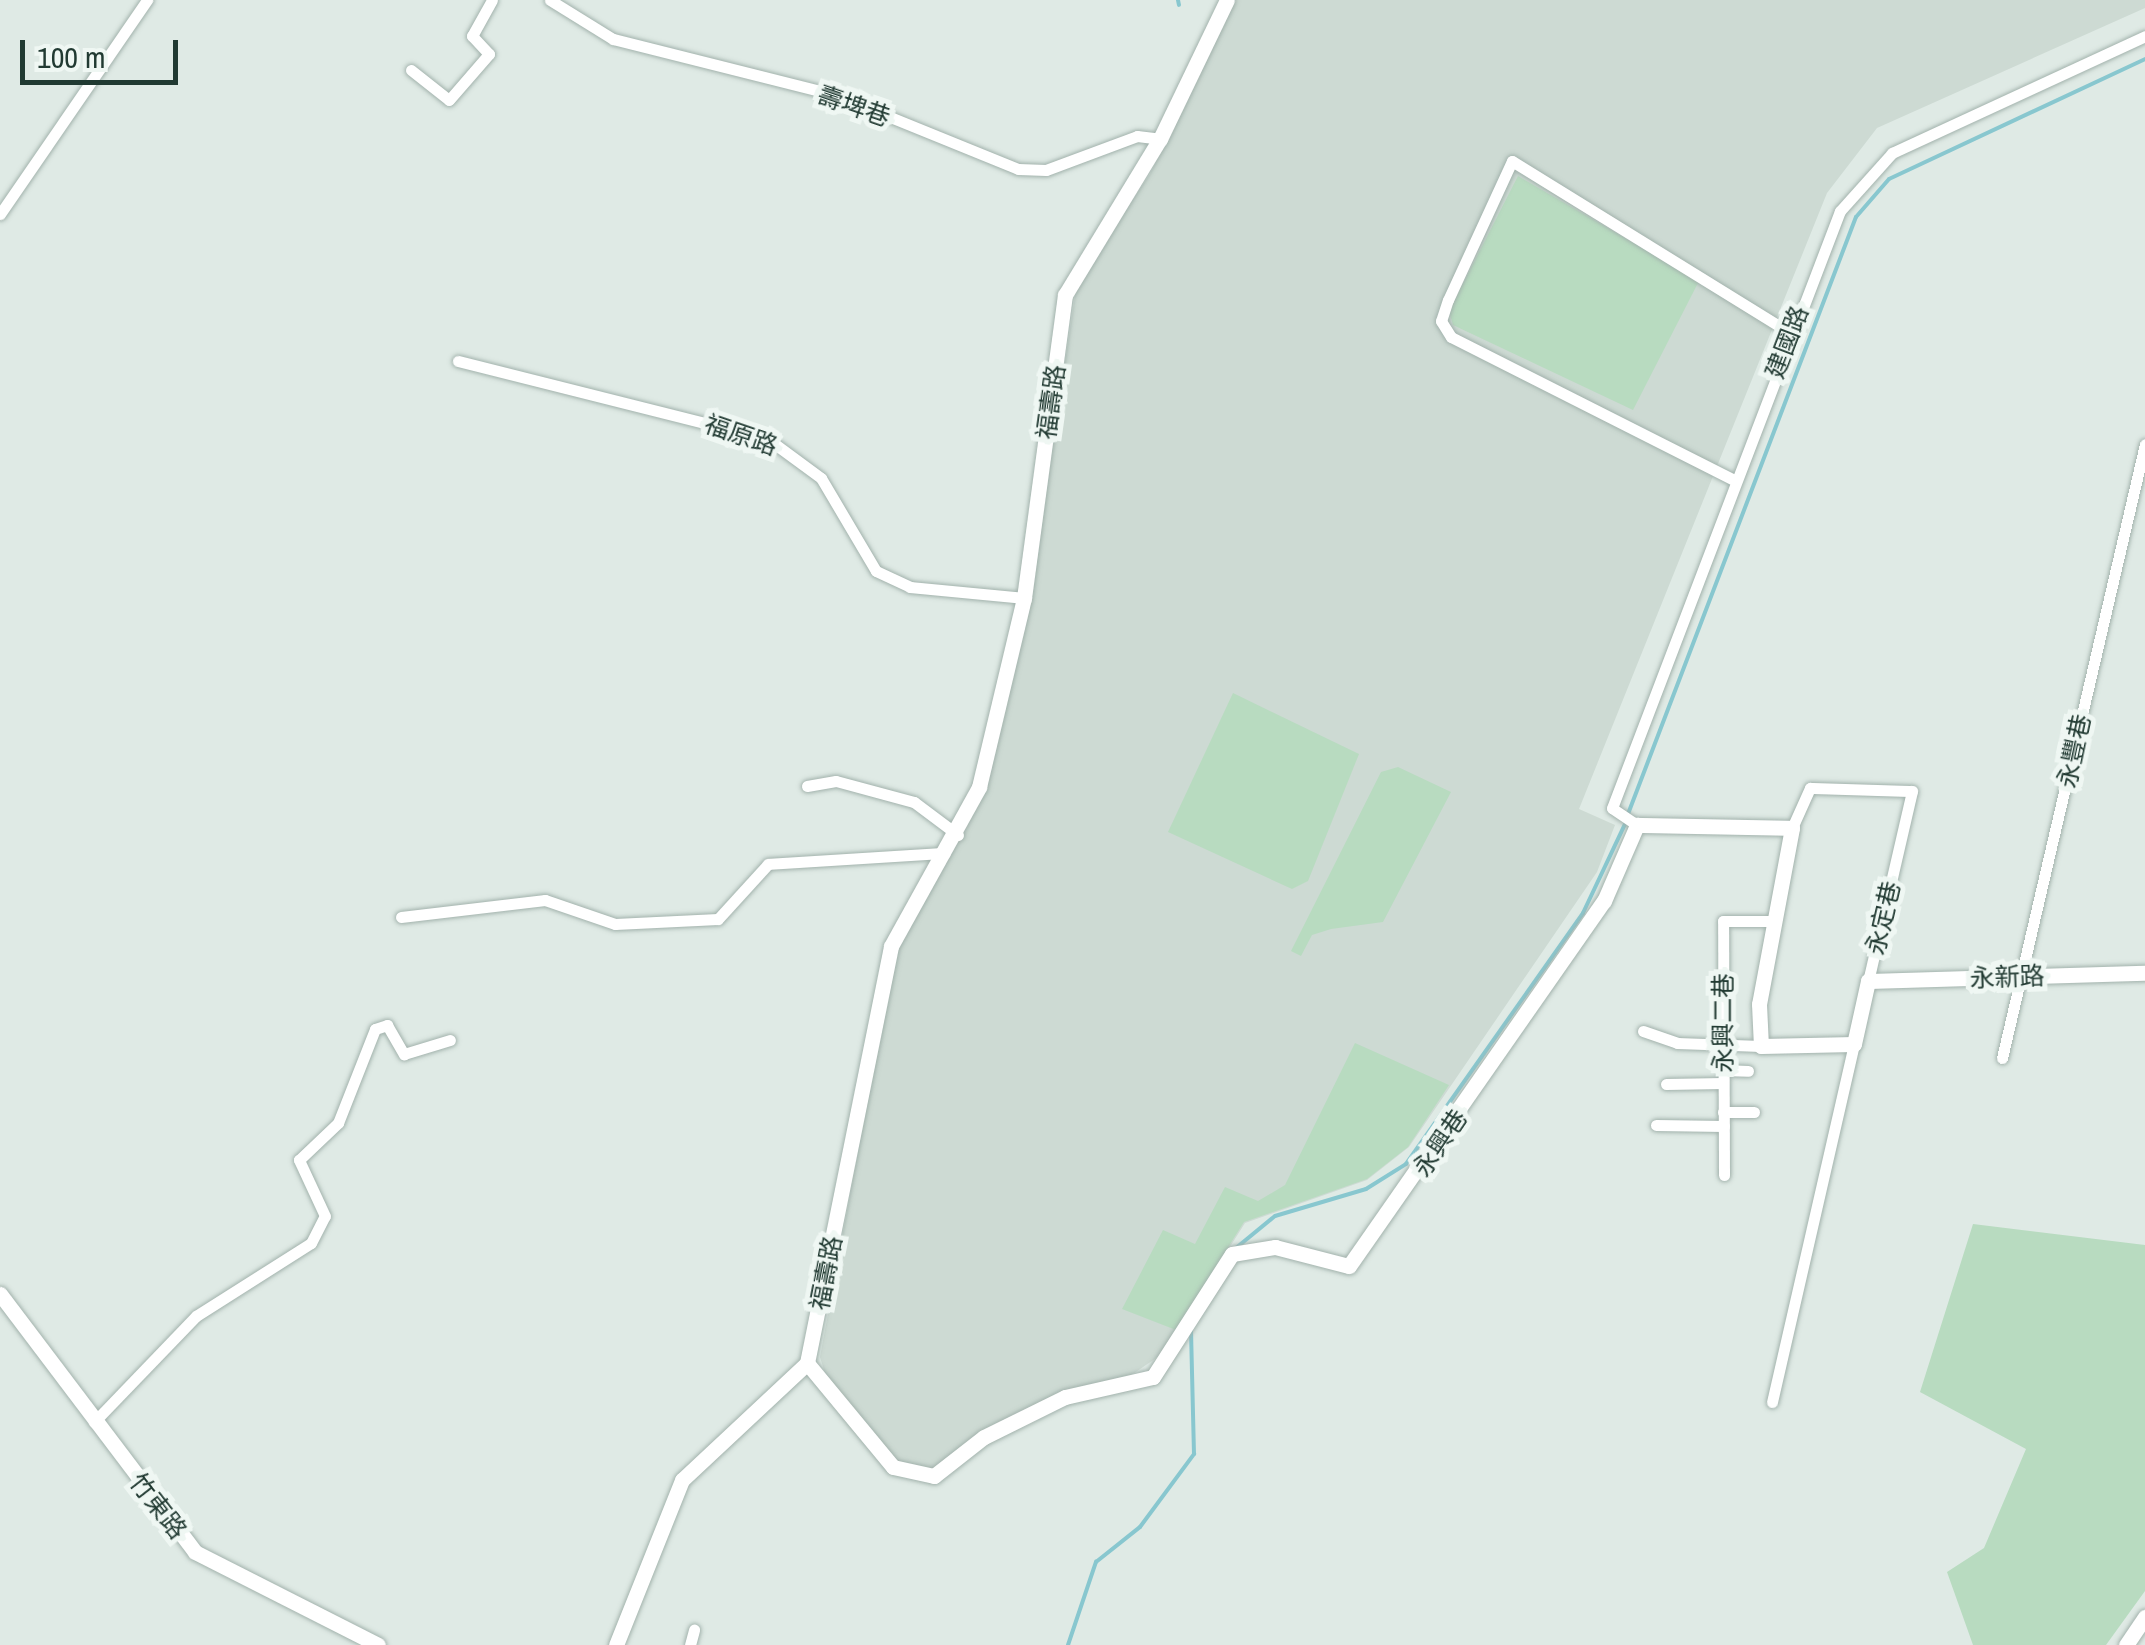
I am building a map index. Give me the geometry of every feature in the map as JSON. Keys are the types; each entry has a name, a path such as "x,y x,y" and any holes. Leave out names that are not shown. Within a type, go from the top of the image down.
{"street":[{"path":"0,214 147,0"},
{"path":"411,70 449,100 489,54 472,36 492,0"},
{"name":"壽埤巷","path":"550,0 612,39 836,95 1018,169 1046,170 1137,136 1160,139"},
{"name":"福壽路","path":"807,1363 891,946 958,835 979,787 1024,598 1066,295 1160,139 1226,0"},
{"name":"建國路","path":"1629,824 1612,808 1790,333 1840,211 1892,153 2145,36"},
{"path":"1736,481 1450,337 1441,321 1448,300 1512,161 1790,333"},
{"name":"福原路","path":"458,360 768,439 821,478 876,571 910,587 1024,598"},
{"name":"永豐巷","path":"2002,1058 2145,444"},
{"path":"807,786 836,781 914,802 958,835"},
{"name":"永定巷","path":"1792,828 1810,788 1912,792 1854,1044"},
{"path":"1629,824 1792,828 1772,921 1761,1046"},
{"name":"永興巷","path":"807,1363 893,1467 934,1476 1051,1404 1153,1377 1232,1254 1275,1247 1349,1266 1604,901 1629,824"},
{"path":"401,917 545,900 616,924 718,920 768,864 947,853"},
{"name":"永興二巷","path":"1724,1175 1722,921 1772,921"},
{"name":"永新路","path":"1868,982 2145,973"},
{"path":"94,1422 196,1316 311,1243 325,1216 299,1160 338,1123 375,1028 387,1025 404,1054 450,1040"},
{"path":"1644,1031 1723,1046 1854,1044 1772,1402"},
{"path":"1666,1084 1748,1070"},
{"path":"1656,1124 1724,1119 1754,1112"},
{"name":"竹東路","path":"0,1294 94,1422 212,1566 378,1645"},
{"path":"616,1645 682,1480 807,1363"},
{"path":"2126,1645 2145,1617"},
{"path":"690,1645 694,1630"}],"shaded area":[{"path":"1234,0 2145,0 2145,8 1877,128 1827,193 1579,809 1615,825 1597,872 1409,1147 1367,1180 1245,1223 1162,1354 1124,1380 1073,1391 942,1469 899,1468 827,1380 820,1357 897,941 987,786 1031,588 1077,283 1150,174"}],"green space":[{"path":"1518,176 1699,281 1633,410 1453,325 1449,311"},
{"path":"1233,693 1359,754 1308,881 1292,889 1168,832"},
{"path":"1398,767 1451,792 1383,922 1331,929 1312,935 1301,956 1291,951 1381,772"},
{"path":"1355,1043 1449,1085 1408,1147 1367,1179 1244,1222 1176,1330 1122,1309 1163,1230 1195,1244 1225,1187 1258,1201 1285,1185"},
{"path":"1973,1224 2145,1245 2145,1591 2106,1645 1973,1645 1947,1572 1984,1548 2026,1449 1920,1392"}],"waterway":[{"path":"1178,0 1179,5"},
{"path":"1628,814 1856,217 1889,179 2145,59"},
{"path":"1236,1248 1275,1216 1366,1189 1406,1164 1583,913 1625,824"},
{"path":"1068,1645 1096,1562 1140,1527 1194,1454 1191,1330"}]}
